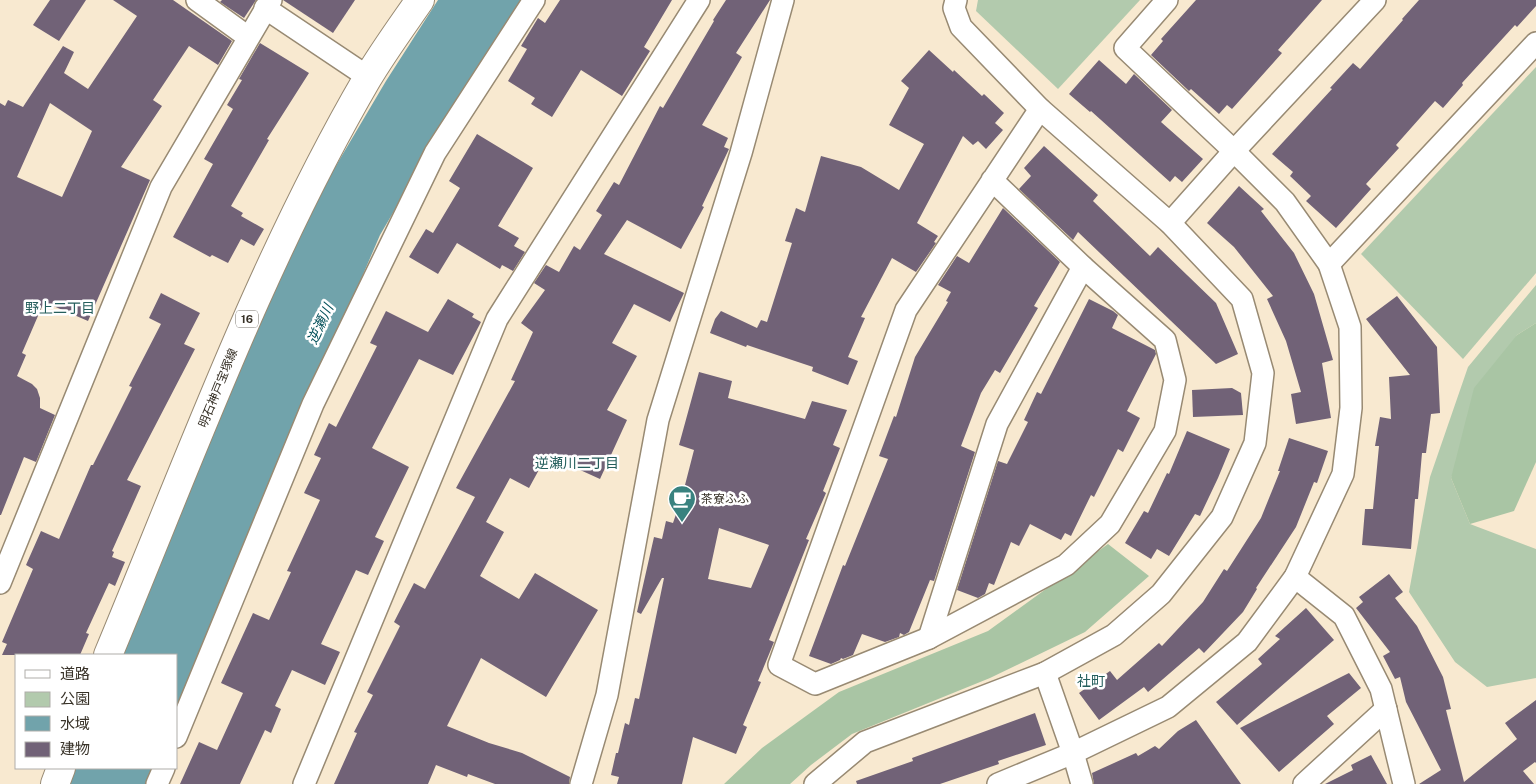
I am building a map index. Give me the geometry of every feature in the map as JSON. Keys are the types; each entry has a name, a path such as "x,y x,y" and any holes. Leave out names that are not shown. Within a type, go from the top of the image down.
{"main road":[{"name":"明石神戸宝塚線","path":"108,654 247,319 286,234 325,155 368,77 420,0"},
{"path":"55,784 61,769"}],"street":[{"path":"197,0 248,37"},
{"path":"178,732 313,404 434,153 534,0"},
{"path":"304,784 497,319 699,0"},
{"path":"580,784 607,695 658,420 741,154 783,0"},
{"path":"815,784 865,742 1045,673 1114,635 1161,594 1222,517 1255,443 1263,373 1242,299 1170,223 1040,109 962,27 954,8 956,0"},
{"path":"998,784 1073,753 1168,707 1247,642 1295,577 1343,474 1352,408 1350,327 1329,264 1285,202 1234,151 1124,48 1167,0"},
{"path":"1170,223 1234,151 1375,0"},
{"path":"0,583 161,187 268,4 368,77"},
{"path":"1329,264 1536,43"},
{"path":"992,180 1083,268 1165,340 1175,380 1165,431 1110,524 1066,565 929,638 815,684 779,665 906,310 992,180 1040,109"},
{"path":"929,638 997,424 1083,268"},
{"path":"1295,577 1344,616 1381,689 1404,784"},
{"path":"1045,673 1082,784"},
{"path":"1304,784 1386,708"},
{"path":"157,784 164,769"}],"green space":[{"path":"978,0 1140,0 1058,89 976,11"},
{"path":"1536,67 1536,273 1463,359 1361,254"},
{"path":"1536,285 1536,323 1517,335 1451,478 1470,524 1536,549 1536,678 1487,687 1455,662 1409,592 1430,477 1468,367"},
{"path":"1536,323 1536,462 1514,511 1470,524 1451,478 1474,388 1517,335"},
{"path":"1108,544 1149,576 1085,632 990,678 852,734 811,765 790,784 724,784 762,748 839,692 988,631"}],"water":[{"name":"逆瀬川","path":"438,0 525,0 456,105 380,235 178,704 178,654 121,654 245,352 318,196 386,81"},
{"path":"75,769 152,769 145,784 68,784"}],"building":[{"path":"50,0 86,0 59,41 33,25"},
{"path":"113,0 173,0 232,41 218,65 189,46 153,100 162,106 121,167 150,180 88,321 44,302 22,353 26,355 17,376 37,389 40,398 40,408 55,415 36,462 24,457 0,515 0,103 5,106 8,100 23,107 63,46 74,52 64,73 88,89 137,16","holes":["50,103 92,131 62,197 17,177"]},
{"path":"222,0 256,0 244,18 220,2"},
{"path":"283,0 355,0 333,33"},
{"path":"560,0 672,0 644,47 650,51 622,96 581,70 552,117 531,104 535,98 508,81 527,49 521,46 538,18 545,23"},
{"path":"726,0 770,0 736,53 742,57 702,125 728,138 724,147 729,149 702,206 704,207 681,249 627,220 604,254 684,293 670,322 634,304 612,343 637,356 607,410 627,420 600,479 547,455 529,488 510,478 486,522 504,532 480,576 519,599 535,573 598,610 546,697 481,658 447,726 489,743 522,753 570,777 569,784 495,784 468,774 467,777 436,765 428,784 334,784 357,733 354,732 373,695 367,692 400,626 394,622 414,583 425,589 475,497 456,488 515,381 511,380 533,332 521,323 545,290 534,283 546,265 559,272 574,246 580,250 602,215 596,211 614,182 619,185 660,106 663,108"},
{"path":"1196,0 1322,0 1278,50 1282,53 1232,109 1227,105 1219,114 1191,89 1189,91 1151,55 1163,41 1161,39"},
{"path":"1419,0 1536,0 1536,6 1517,27 1515,25 1462,83 1463,85 1443,108 1435,101 1396,145 1399,148 1366,184 1371,189 1336,228 1306,201 1311,196 1290,176 1293,172 1272,154 1332,89 1330,88 1353,63 1360,69"},
{"path":"260,43 309,73 267,139 269,140 231,206 243,213 241,216 264,229 254,246 241,239 228,263 212,255 210,257 173,237 213,164 204,159 233,109 227,105 242,80 239,79"},
{"path":"929,50 982,96 984,94 1004,113 995,123 1003,130 986,149 978,141 973,145 963,136 917,223 938,236 934,242 936,243 916,272 892,258 861,317 865,318 848,357 858,361 848,385 812,371 813,367 747,345 746,347 710,333 715,319 721,311 757,328 761,320 767,322 792,243 785,241 796,208 805,212 821,156 861,167 899,190 924,144 889,125 909,88 901,81"},
{"path":"1099,60 1126,84 1134,74 1172,110 1161,122 1203,159 1182,182 1175,176 1170,182 1091,111 1069,94"},
{"path":"477,134 533,168 498,226 519,238 514,246 525,252 513,271 502,265 500,269 457,243 438,274 409,257 426,229 433,233 460,188 449,181"},
{"path":"1044,146 1098,195 1093,201 1150,256 1158,247 1216,303 1238,354 1216,364 1078,232 1073,240 1019,189 1031,176 1024,168"},
{"path":"1239,186 1264,209 1261,211 1294,253 1314,294 1333,360 1322,363 1331,418 1296,424 1291,394 1301,392 1286,341 1267,299 1273,296 1234,247 1207,223"},
{"path":"1003,208 1060,262 1034,306 1038,308 1000,373 995,370 981,393 961,446 975,452 934,581 930,580 909,632 904,635 900,633 899,637 885,642 862,634 853,655 841,658 831,664 809,656 843,565 845,566 888,459 879,456 894,416 896,417 915,357 948,302 946,301 951,292 938,285 957,256 969,263"},
{"path":"161,293 200,313 184,344 195,349 127,480 141,486 112,551 114,552 112,557 125,562 115,586 109,583 86,633 89,634 80,654 2,655 7,644 2,642 33,569 26,565 41,531 59,539 91,465 93,465 132,387 129,386 161,324 149,318"},
{"path":"1397,296 1437,347 1440,413 1431,414 1426,453 1422,453 1418,499 1415,499 1411,549 1362,545 1365,509 1373,509 1379,446 1375,446 1380,417 1391,419 1389,377 1410,375 1366,319"},
{"path":"448,299 474,314 472,317 481,322 453,375 419,359 372,448 409,467 375,537 384,541 368,575 356,570 321,644 340,652 325,685 292,670 275,706 281,709 271,733 265,730 240,784 180,784 199,742 217,750 243,693 221,683 253,613 269,620 291,572 287,571 320,500 304,493 321,458 314,455 329,423 336,427 377,346 370,343 386,311 428,332"},
{"path":"1089,299 1118,315 1112,328 1155,350 1156,354 1127,411 1140,418 1123,452 1118,449 1094,497 1091,495 1071,536 1065,533 1061,540 1030,524 1019,546 1011,542 994,585 989,583 985,594 978,598 957,590 998,461 1007,464 1028,422 1024,420 1037,392 1041,394"},
{"path":"699,372 732,381 728,398 805,419 812,401 847,410 833,445 840,448 823,491 826,493 806,539 809,540 769,640 774,642 758,681 761,682 743,725 747,727 736,754 693,737 682,784 617,784 619,777 611,775 616,753 618,753 625,723 629,725 635,698 639,699 664,578 662,578 641,614 637,612 654,537 662,539 666,521 673,523 686,485 694,450 679,445","holes":["719,528 769,545 751,588 708,579"]},
{"path":"1232,388 1241,393 1243,415 1193,417 1192,390"},
{"path":"1187,431 1230,449 1200,516 1195,514 1169,556 1157,549 1151,559 1125,543 1144,511 1148,513 1167,473 1169,474"},
{"path":"1289,438 1328,451 1317,483 1314,482 1296,527 1256,588 1243,612 1204,653 1199,648 1148,692 1144,687 1099,720 1079,693 1110,671 1117,680 1159,643 1162,646 1203,602 1224,569 1227,571 1261,518 1280,471 1278,471"},
{"path":"1389,574 1403,592 1395,598 1417,626 1443,677 1451,709 1446,710 1464,782 1517,739 1505,723 1536,700 1536,763 1523,771 1534,784 1419,784 1441,770 1406,702 1400,677 1395,679 1383,656 1390,652 1356,608 1363,602 1359,597"},
{"path":"1306,608 1334,640 1237,725 1216,702 1262,664 1258,659 1280,639 1275,636"},
{"path":"1349,673 1361,688 1327,716 1334,724 1279,772 1240,728"},
{"path":"1035,713 1046,745 998,761 999,764 940,784 857,784 856,781 913,761 912,758"},
{"path":"1196,720 1241,784 1094,784 1092,773 1136,753 1138,756 1155,746 1159,749 1178,731"},
{"path":"1371,755 1387,784 1325,784 1353,770 1351,765"}],"place":[{"name":"茶寮ふふ","path":"682,523"}],"district":[{"name":"野上二丁目","path":"60,308"},
{"name":"逆瀬川二丁目","path":"577,463"},
{"name":"社町","path":"1091,681"}]}
